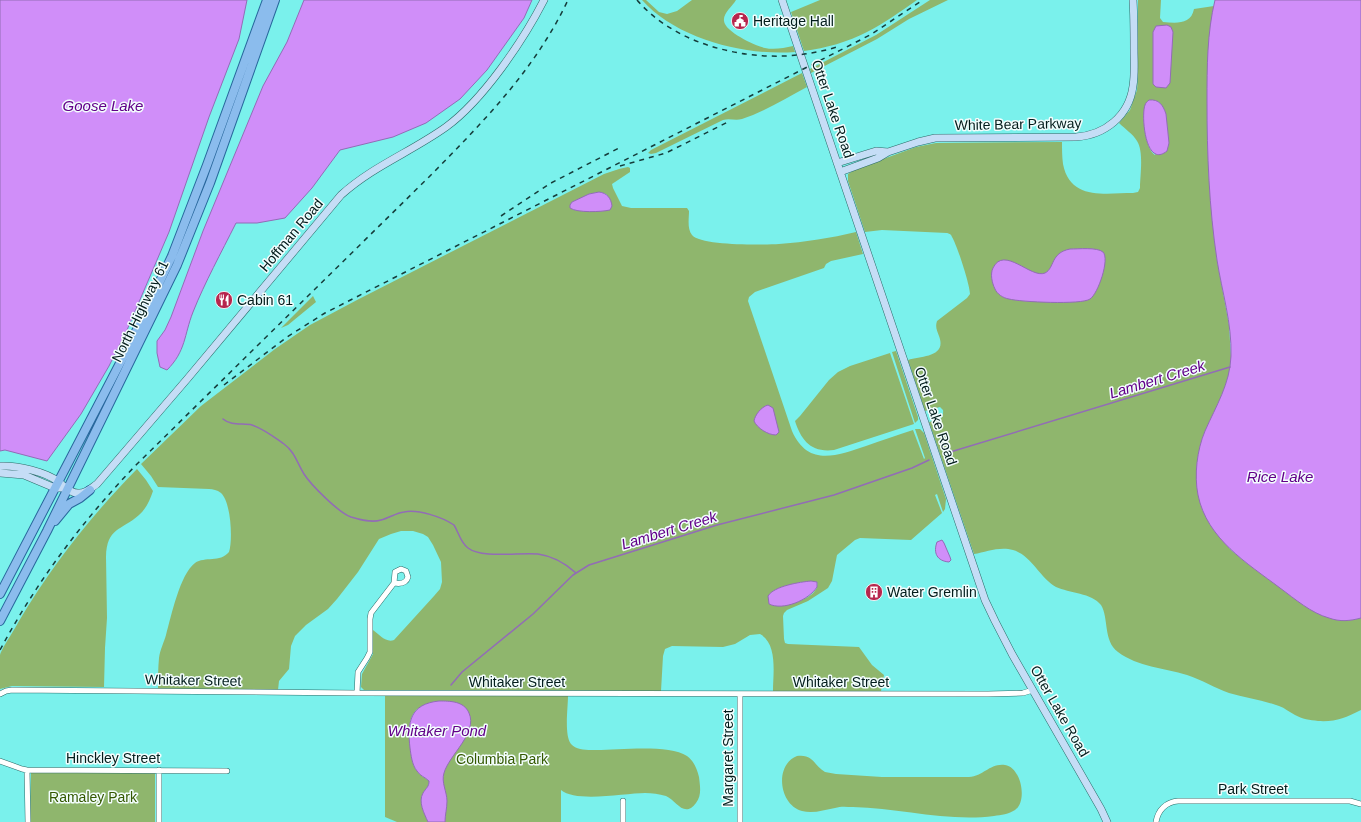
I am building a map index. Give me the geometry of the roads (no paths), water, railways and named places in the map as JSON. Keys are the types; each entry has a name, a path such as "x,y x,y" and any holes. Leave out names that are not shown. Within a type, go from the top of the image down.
{"main road":[{"path":"0,594 132,340 172,256 267,0"},
{"name":"North Highway 61","path":"0,621 47,531 177,265 210,183 275,0"},
{"path":"47,531 69,504 90,490"}],"street":[{"name":"Hoffman Road","path":"90,490 188,378 341,195 370,172 431,138 447,127 477,98 519,43 544,0"},
{"name":"Otter Lake Road","path":"782,0 982,591 1000,632 1099,805 1107,822"},
{"name":"White Bear Parkway","path":"840,172 878,158 888,152 935,138 1076,137 1092,135 1108,127 1118,119 1125,110 1130,100 1133,88 1134,0"},
{"name":"White Bear Parkway","path":"837,163 876,151 888,152"},
{"path":"0,466 16,466 28,469 57,485"},
{"path":"0,473 24,475 57,485 76,494 90,490"},
{"path":"357,694 358,674 370,651 370,614 394,583"},
{"name":"Whitaker Street","path":"1,693 8,690 15,690 357,694 1004,694 1022,693 1033,690"},
{"name":"Margaret Street","path":"740,694 740,822"},
{"name":"Hinckley Street","path":"0,761 27,770 227,771"},
{"path":"27,770 28,822"},
{"path":"159,770 159,822"},
{"path":"623,822 624,801"},
{"name":"Park Street","path":"1156,822 1163,807 1171,802 1178,801 1350,801 1361,804"}],"water":[{"name":"Goose Lake","path":"0,0 247,0 239,39 209,117 169,232 127,330 109,366 81,414 47,461 5,450 0,451"},
{"path":"304,0 532,0 524,18 487,70 460,99 426,123 393,137 340,150 312,188 285,218 257,223 236,223 198,301 178,356 167,370 160,367 157,353 157,341 165,330 171,317 203,231 263,86 287,42"},
{"name":"Rice Lake","path":"1215,0 1361,0 1361,618 1357,619 1345,621 1337,620 1316,613 1297,601 1242,559 1230,549 1210,525 1203,511 1198,495 1196,471 1200,446 1225,385 1231,356 1230,332 1214,240 1208,161 1207,63 1210,25"},
{"path":"1167,25 1171,27 1173,32 1170,83 1166,88 1156,87 1153,84 1153,32 1156,26"},
{"path":"1149,100 1155,100 1160,103 1166,114 1169,143 1167,151 1160,155 1154,153 1149,147 1144,129 1145,104"},
{"path":"599,192 604,193 610,198 612,206 610,210 595,212 573,210 570,208 572,202 589,194"},
{"path":"1070,249 1096,249 1103,252 1105,256 1102,276 1096,291 1090,299 1076,302 1025,301 1005,298 996,291 992,281 992,273 993,268 998,262 1004,260 1011,261 1033,272 1039,274 1045,273 1048,271 1059,254"},
{"path":"768,405 773,408 779,432 776,435 763,431 754,421 759,412"},
{"path":"942,540 951,560 949,562 939,558 936,553 937,542"},
{"path":"811,581 817,582 817,587 802,600 781,606 769,604 768,596 781,587"},
{"name":"Whitaker Pond","path":"439,701 456,702 464,706 469,713 471,721 470,728 462,744 451,759 443,776 447,798 445,822 428,822 422,808 421,800 429,781 415,769 410,748 409,730 412,716 416,710 429,703"}],"waterway":[{"name":"Lambert Creek","path":"947,453 1230,367"},
{"path":"223,419 230,423 252,425 269,433 288,447 304,474 313,485 333,505 351,517 363,520 378,521 398,513 410,511 430,514 454,525 463,543 474,551 492,554 538,554 549,556 568,566 576,573"},
{"name":"Lambert Creek","path":"451,685 462,672 533,614 573,575 589,565 717,525 834,495 912,468 929,460"}],"railway":[{"path":"0,650 29,600 62,552 117,485 429,177 488,116 540,50 568,0"},
{"path":"637,0 651,14 685,36 725,50 745,54 785,56 811,53 837,47"},
{"path":"224,385 287,337 325,313 870,35 923,0"},
{"path":"620,166 666,153 728,122"},
{"path":"501,216 551,183 621,147"}],"place":[{"name":"Heritage Hall","path":"740,21"},
{"name":"Cabin 61","path":"224,300"},
{"name":"Water Gremlin","path":"874,592"}],"park label":[{"name":"Columbia Park","path":"502,759"},
{"name":"Ramaley Park","path":"93,797"}]}
